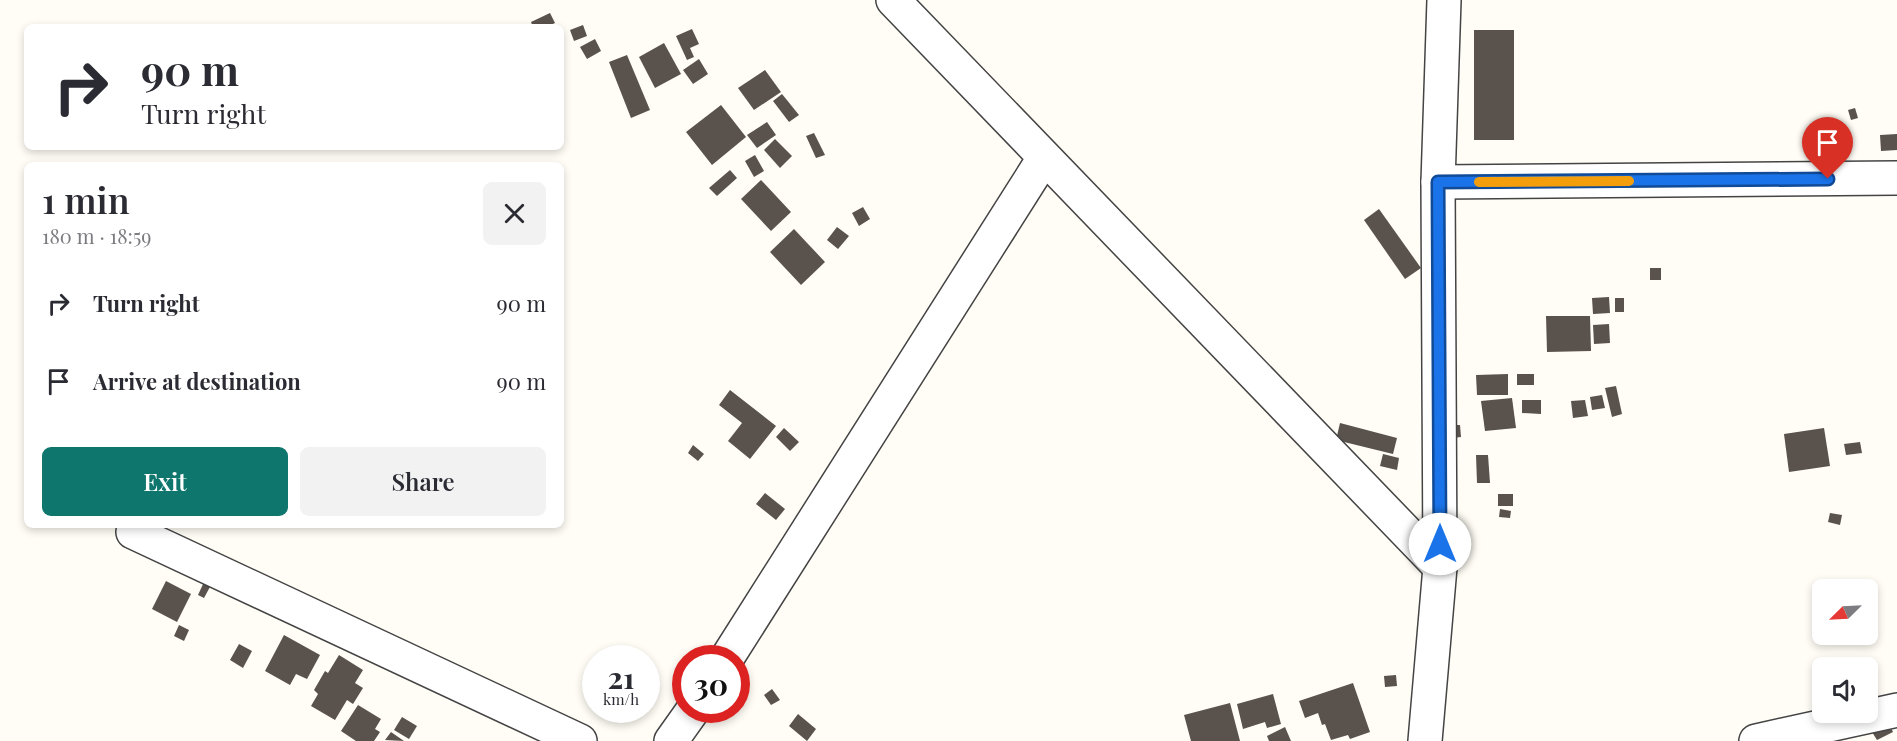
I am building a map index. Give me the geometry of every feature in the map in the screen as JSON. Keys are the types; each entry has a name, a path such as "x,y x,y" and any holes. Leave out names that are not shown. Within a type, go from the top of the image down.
{"street":[{"path":"893,0 1440,567"},
{"path":"1425,741 1440,567 1438,182 1444,0"},
{"path":"735,645 1044,158"},
{"path":"1438,182 1897,178"},
{"path":"133,532 580,741"},
{"path":"1756,741 1897,710"},
{"path":"671,741 684,723"}],"building":[{"path":"550,13 555,23 532,24 531,22"},
{"path":"583,25 587,36 574,41 570,30"},
{"path":"692,29 699,44 690,48 694,57 687,60 676,36"},
{"path":"1474,30 1514,30 1514,140 1474,140"},
{"path":"595,39 601,51 587,59 580,47"},
{"path":"664,43 681,74 655,88 639,57"},
{"path":"627,55 650,110 631,118 609,62"},
{"path":"699,59 708,74 693,84 683,70"},
{"path":"765,70 781,92 754,110 738,88"},
{"path":"782,94 799,115 789,122 773,101"},
{"path":"721,105 746,137 712,165 686,132"},
{"path":"1855,108 1858,118 1851,120 1848,110"},
{"path":"767,122 776,135 757,148 747,135"},
{"path":"1843,122 1844,137 1833,137 1832,123"},
{"path":"814,133 825,155 816,158 806,136"},
{"path":"1897,134 1897,150 1881,151 1880,135"},
{"path":"775,139 792,156 780,168 764,150"},
{"path":"755,155 764,171 754,177 745,161"},
{"path":"730,170 737,178 717,196 709,188"},
{"path":"761,180 791,212 771,231 741,199"},
{"path":"863,207 870,219 859,226 852,213"},
{"path":"1379,209 1421,268 1405,279 1364,220"},
{"path":"837,227 849,236 838,249 827,240"},
{"path":"794,229 825,262 801,285 770,252"},
{"path":"1650,268 1661,268 1661,280 1650,280"},
{"path":"1609,297 1610,313 1593,314 1592,298"},
{"path":"1615,298 1624,298 1624,312 1615,312"},
{"path":"1546,316 1590,316 1591,351 1547,352"},
{"path":"1609,324 1610,343 1594,344 1593,325"},
{"path":"1508,374 1508,395 1477,395 1476,375"},
{"path":"1517,374 1534,374 1534,385 1517,385"},
{"path":"1616,386 1622,414 1612,417 1605,388"},
{"path":"730,390 776,426 750,459 728,441 742,423 719,405"},
{"path":"1602,395 1605,408 1592,410 1590,397"},
{"path":"1512,398 1516,428 1485,431 1481,401"},
{"path":"1522,400 1541,400 1541,414 1522,413"},
{"path":"1585,400 1588,416 1573,418 1571,401"},
{"path":"1340,423 1397,438 1393,454 1336,440"},
{"path":"1451,425 1460,425 1461,437 1452,438"},
{"path":"784,428 799,442 790,451 776,437"},
{"path":"1824,428 1830,466 1789,472 1784,434"},
{"path":"1860,442 1862,453 1846,455 1844,444"},
{"path":"693,445 704,454 698,461 688,453"},
{"path":"1383,454 1399,458 1397,470 1380,466"},
{"path":"1476,455 1488,455 1490,483 1477,483"},
{"path":"765,493 785,509 776,520 756,504"},
{"path":"1498,494 1513,494 1513,506 1498,506"},
{"path":"1500,509 1511,511 1510,518 1499,517"},
{"path":"1830,513 1842,515 1840,525 1828,522"},
{"path":"166,581 191,594 177,622 152,609"},
{"path":"204,582 211,585 204,598 198,595"},
{"path":"179,625 189,630 184,641 174,636"},
{"path":"284,635 320,655 307,679 296,674 290,685 265,671"},
{"path":"239,644 252,651 243,668 230,660"},
{"path":"339,655 363,670 355,683 363,688 353,704 347,700 335,720 311,706 318,694 314,690 325,671 328,673"},
{"path":"1396,675 1397,686 1385,687 1384,676"},
{"path":"1353,683 1370,732 1350,739 1348,735 1331,740 1318,713 1305,718 1299,701"},
{"path":"772,689 780,700 771,705 764,695"},
{"path":"1273,694 1281,724 1267,728 1265,722 1243,729 1237,704"},
{"path":"1230,703 1240,741 1191,741 1184,715"},
{"path":"358,705 381,719 375,729 380,732 374,741 356,741 341,731"},
{"path":"798,714 816,729 807,741 789,726"},
{"path":"402,717 417,726 409,739 394,730"},
{"path":"1889,724 1893,732 1877,740 1872,732"},
{"path":"1285,727 1291,741 1269,741 1267,736"},
{"path":"391,732 404,741 385,740"}],"slow traffic":[{"path":"1479,182 1629,181"}],"route":[{"path":"1440,544 1438,182 1828,179"}]}
